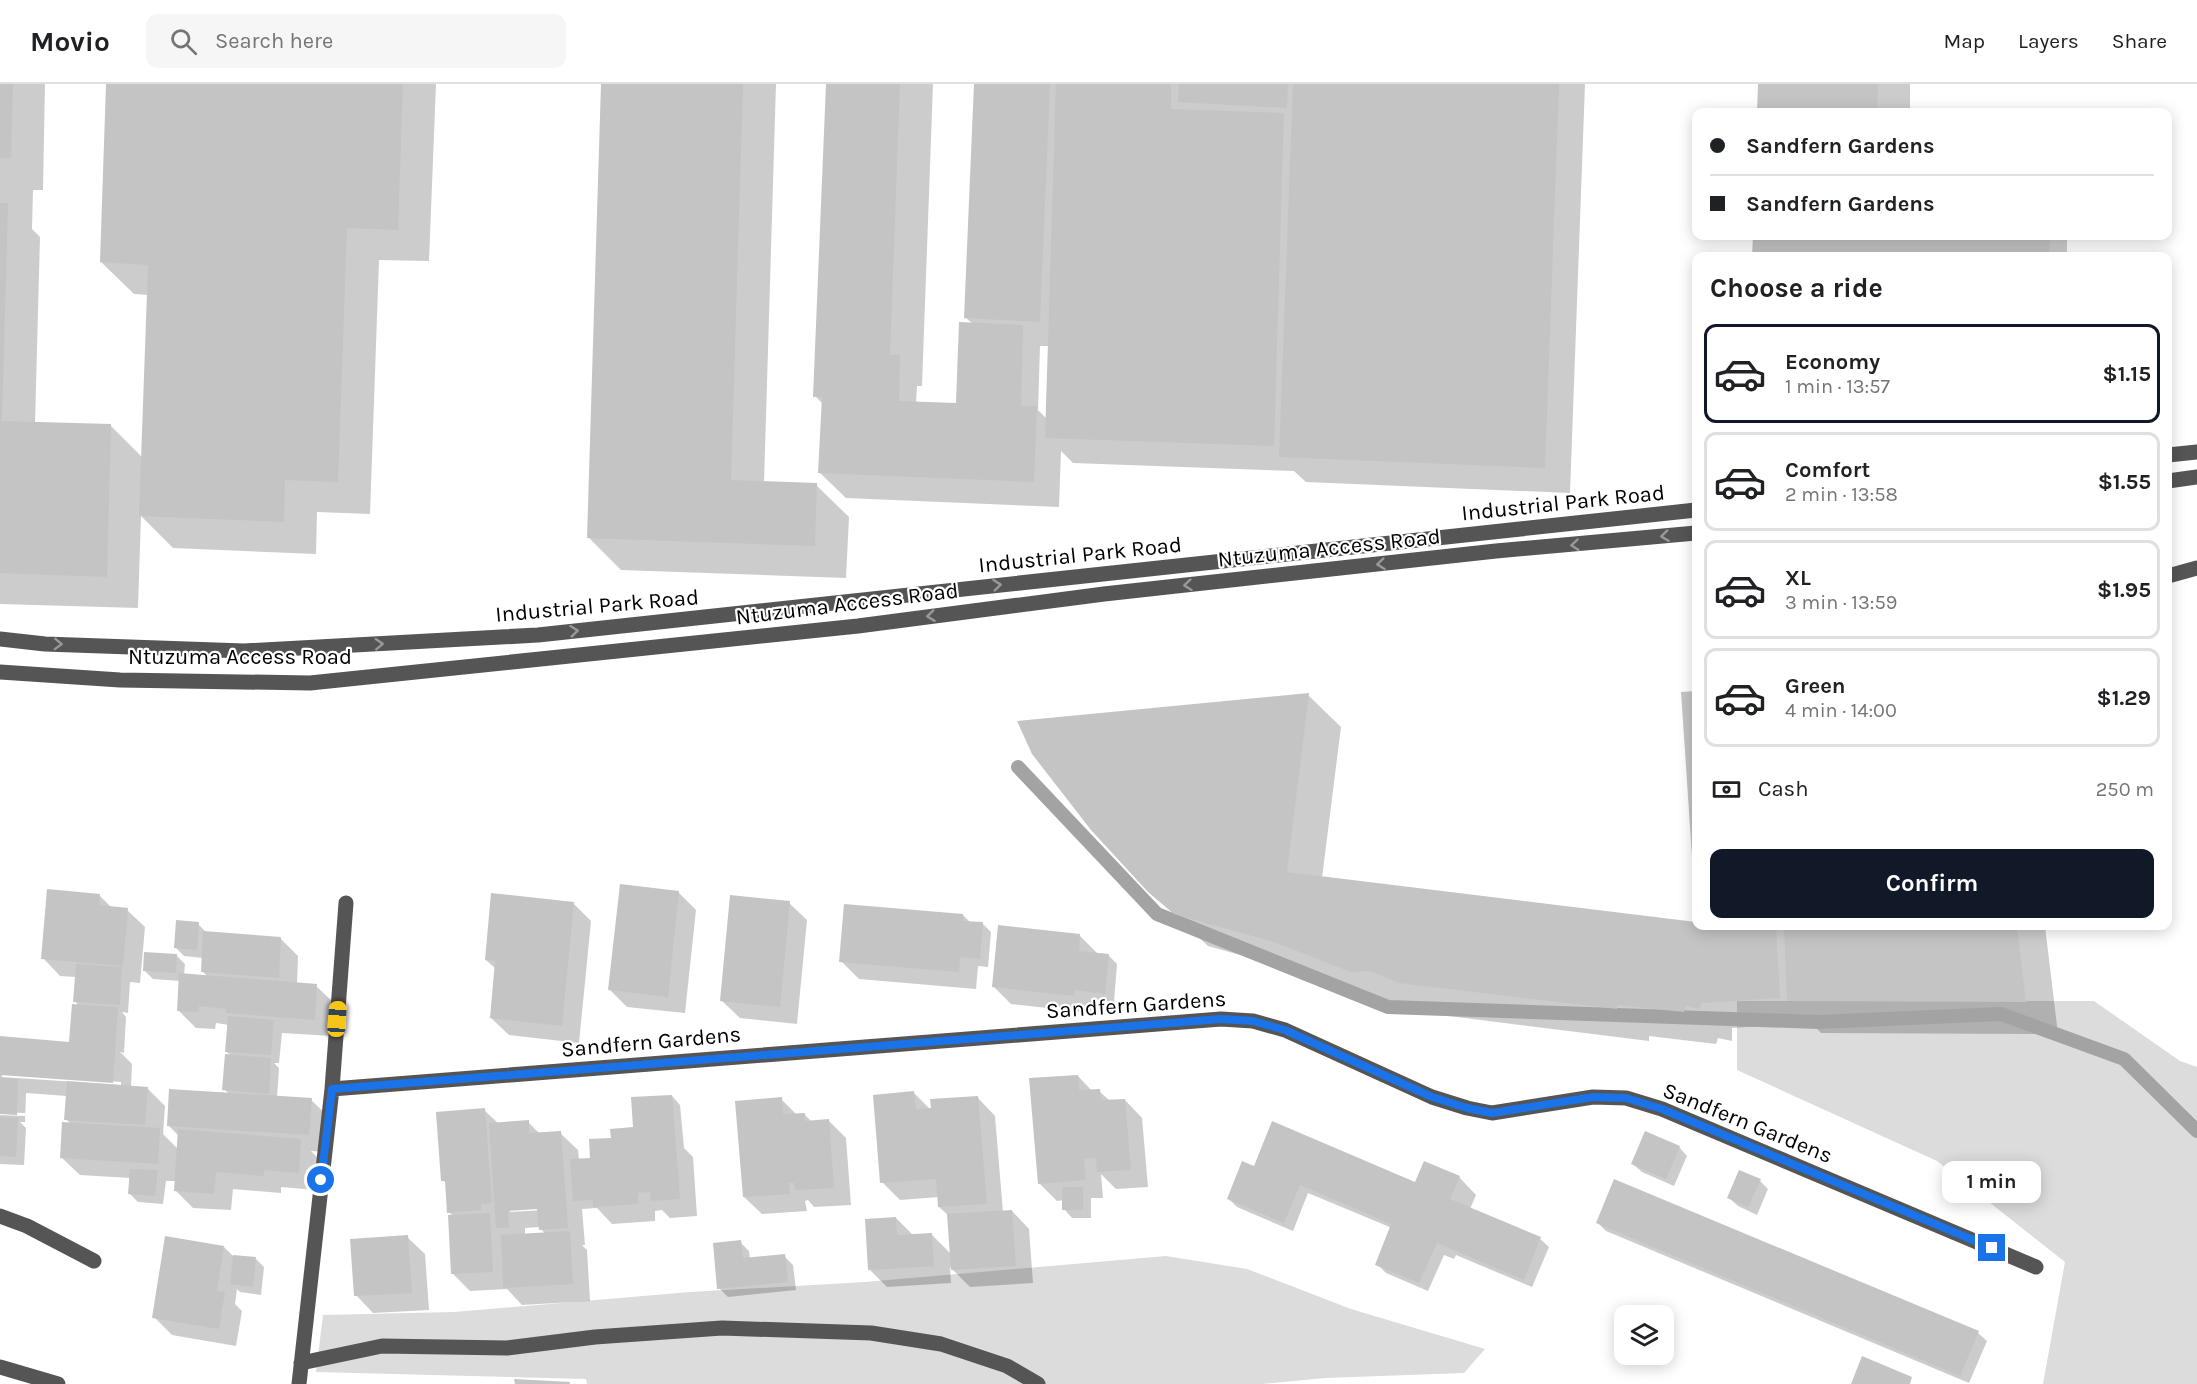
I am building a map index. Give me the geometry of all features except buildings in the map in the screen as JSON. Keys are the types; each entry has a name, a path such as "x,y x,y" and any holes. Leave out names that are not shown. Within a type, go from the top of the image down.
{"street":[{"path":"2172,455 2197,452"},
{"path":"2172,480 2197,477"},
{"name":"Industrial Park Road","path":"0,639 45,644 244,651 538,635 1692,510"},
{"name":"Ntuzuma Access Road","path":"0,672 120,680 310,683 822,630 1104,594 1472,554 1692,533"},
{"path":"2172,575 2197,568"},
{"path":"299,1384 332,1089 346,903"},
{"name":"Sandfern Gardens","path":"332,1089 1221,1019 1253,1021 1285,1030 1432,1097 1467,1108 1492,1113 1593,1097 1626,1098 1662,1109 2037,1267"},
{"path":"0,1216 27,1226 94,1261"},
{"path":"301,1363 382,1346 507,1348 595,1337 734,1328 871,1333 941,1344 1007,1366 1038,1384"},
{"path":"0,1367 58,1384"}],"shaded area":[{"path":"1737,1001 2094,1001 2180,1061 2197,1067 2197,1384 2043,1384 2065,1262 1937,1161 1737,1070"},
{"path":"1166,1256 1247,1269 1351,1309 1485,1349 1464,1373 1325,1378 1262,1384 587,1384 586,1379 316,1372 323,1315 454,1312 690,1292 865,1282"}],"waterway":[{"path":"1018,767 1157,914 1388,1007 1818,1022 2001,1014 2124,1059 2197,1131"}],"route":[{"path":"321,1180 332,1089 1221,1019 1253,1021 1285,1030 1432,1097 1492,1113 1593,1097 1626,1098 1662,1109 1992,1248"}]}
